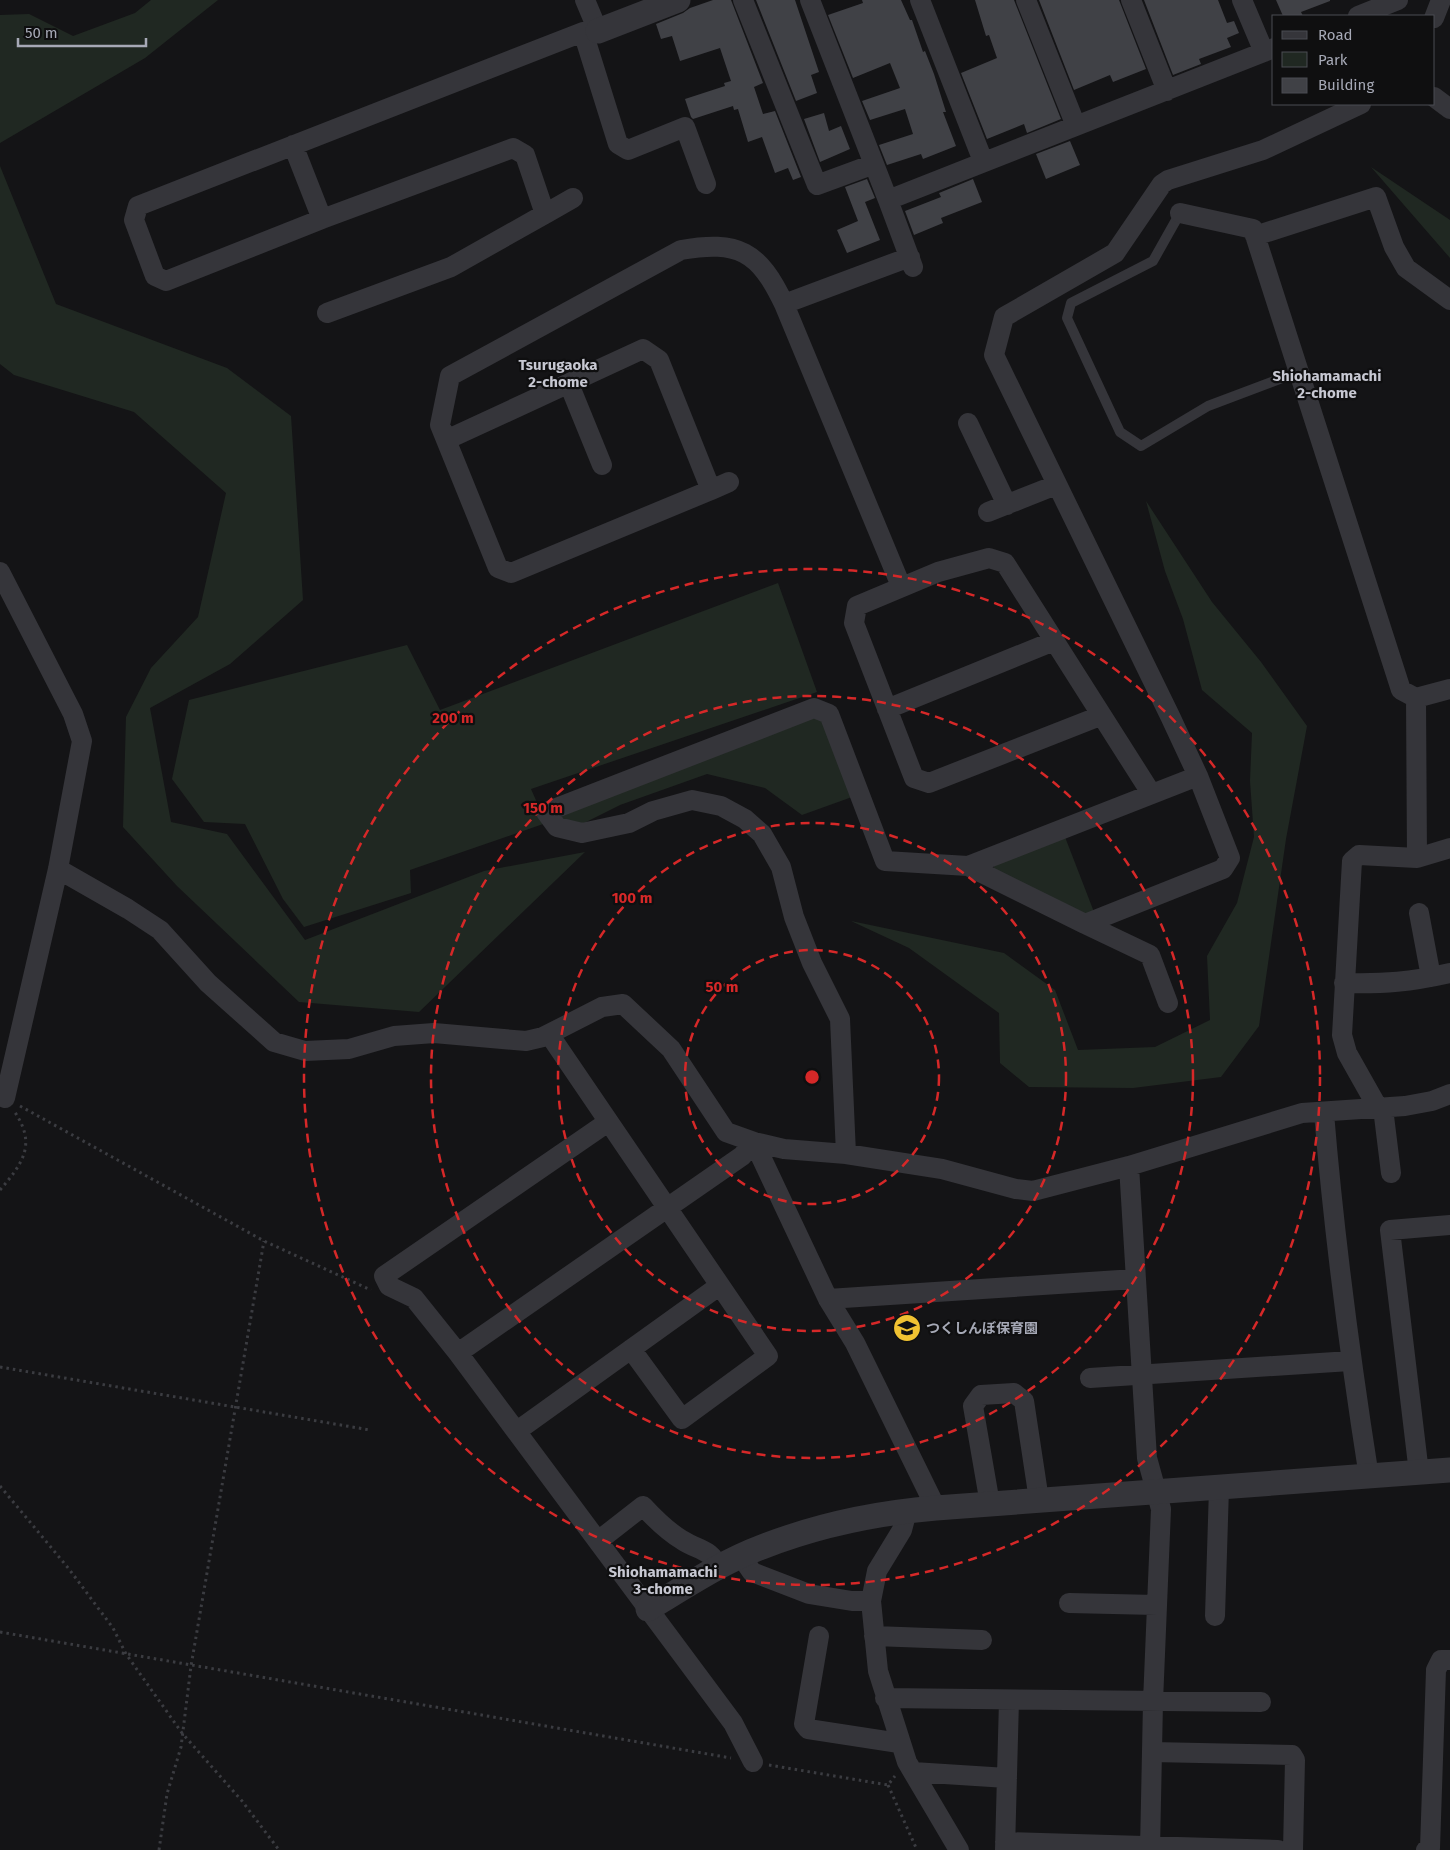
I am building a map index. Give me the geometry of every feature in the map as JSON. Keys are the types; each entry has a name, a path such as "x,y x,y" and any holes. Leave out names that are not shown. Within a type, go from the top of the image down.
{"street":[{"path":"585,0 618,144 628,150 686,127 706,184"},
{"path":"546,214 525,155 514,148 322,219 166,281 155,276 134,220 138,206 293,145 678,0"},
{"path":"743,0 817,185 874,164"},
{"path":"784,304 912,262 810,0"},
{"path":"920,0 983,161"},
{"path":"1026,0 1076,126"},
{"path":"1131,0 1167,90"},
{"path":"888,200 1269,50 1242,0"},
{"path":"1357,11 1398,0"},
{"path":"1435,15 1441,0"},
{"path":"1435,98 1450,109"},
{"path":"1085,924 1223,869 1230,858 1198,776 994,355 1004,316 1115,253 1162,184 1168,180 1262,150 1359,105"},
{"path":"293,145 322,219"},
{"path":"1256,236 1376,196 1394,247 1406,268 1450,300"},
{"path":"327,313 451,267 573,198"},
{"path":"1180,213 1253,229 1401,690 1416,698 1450,689"},
{"path":"730,482 511,573 498,568 440,425 450,376 681,250 708,245 736,249 760,263 774,283 901,586"},
{"path":"446,440 642,349 659,360 711,490"},
{"path":"569,384 602,465"},
{"path":"968,423 1007,505"},
{"path":"988,512 1056,485"},
{"path":"1100,716 929,783 914,778 854,623 857,606 938,572 989,558 1005,562 1100,716 1151,793"},
{"path":"0,572 73,714 82,741 58,869 5,1098"},
{"path":"887,709 1054,641"},
{"path":"1416,698 1417,858"},
{"path":"846,1154 840,1019 812,963 794,918 781,866 762,834 745,819 721,806 692,800 654,811 629,823 582,833 557,827 546,812 814,708 829,714 885,861 968,866 1150,955 1168,1003"},
{"path":"968,866 1198,776"},
{"path":"1391,1172 1380,1108 1347,1053 1342,1034 1352,862 1359,855 1417,858 1450,848"},
{"path":"58,869 128,909 160,930 208,983 274,1042 305,1051 349,1048 394,1036 434,1033 526,1041 549,1034 602,1007 623,1004 671,1049 726,1132 754,1142 784,1149 846,1154 942,1168 1016,1189 1033,1191 1129,1166 1302,1113 1380,1108 1432,1101 1450,1094"},
{"path":"1344,983 1388,984 1441,975 1420,913"},
{"path":"549,1034 768,1356 682,1419 631,1349"},
{"path":"1324,1113 1334,1233 1342,1279 1350,1361 1370,1477"},
{"path":"608,1122 384,1276 389,1286 414,1298 458,1353 733,1722 753,1762"},
{"path":"458,1353 665,1207 742,1156 754,1142"},
{"path":"754,1142 828,1299 855,1343 936,1508"},
{"path":"1129,1166 1147,1458 1161,1509 1156,1605 1150,1848"},
{"path":"1419,1473 1390,1230 1450,1224"},
{"path":"828,1299 1135,1280"},
{"path":"517,1431 719,1286"},
{"path":"1090,1378 1350,1361"},
{"path":"990,1504 973,1406 981,1395 1014,1394 1024,1401 1038,1500"},
{"path":"648,1609 741,1556 809,1531 858,1519 936,1508 1450,1470"},
{"path":"1215,1616 1219,1488"},
{"path":"598,1541 643,1506 655,1519 682,1540 713,1555 719,1568"},
{"path":"907,1511 902,1530 876,1572 871,1601 878,1671 899,1743 910,1767 959,1850"},
{"path":"741,1556 752,1572 809,1594 852,1601 871,1601"},
{"path":"1069,1603 1156,1605"},
{"path":"819,1636 804,1724 808,1729 899,1743"},
{"path":"874,1636 982,1640"},
{"path":"1426,1850 1430,1848 1436,1670 1442,1660 1450,1660"},
{"path":"885,1698 1261,1702"},
{"path":"1009,1700 1005,1846 1278,1850"},
{"path":"1152,1752 1292,1755 1295,1760 1293,1850"},
{"path":"910,1767 1007,1778"}],"lane":[{"path":"1180,213 1153,261 1071,304 1067,318 1120,432 1141,446 1208,406 1298,372"}],"path":[{"path":"0,1190 23,1160 28,1140 19,1118 5,1098"},
{"path":"5,1098 264,1241 374,1291"},
{"path":"159,1850 167,1794 182,1747 182,1733 191,1666 264,1241"},
{"path":"0,1367 370,1430"},
{"path":"0,1486 74,1576 113,1628 126,1654 182,1733 242,1801 279,1850"},
{"path":"0,1632 888,1785 910,1767"},
{"path":"888,1785 917,1850"}],"green space":[{"path":"151,0 218,0 145,58 0,143 0,15 29,14 73,36 135,13"},
{"path":"0,166 56,304 227,368 291,416 303,600 230,664 150,708 171,822 227,834 305,940 484,871 585,852 419,1012 299,1002 177,886 123,827 126,717 151,668 198,617 226,493 134,412 14,375 0,364"},
{"path":"1371,167 1450,220 1450,258"},
{"path":"1146,501 1212,602 1261,662 1307,726 1286,839 1259,1026 1221,1077 1133,1088 1029,1087 1000,1063 999,1013 909,948 851,921 1004,953 1055,990 1078,1050 1155,1047 1210,1020 1207,956 1237,903 1254,837 1250,781 1252,733 1202,690 1183,619 1165,571"},
{"path":"778,583 817,692 531,789 546,823 410,870 411,893 304,927 283,899 245,824 204,822 172,779 189,700 407,645 440,710"},
{"path":"811,716 823,720 852,797 802,815 765,788 707,774 620,805 580,825 560,821 558,814"},
{"path":"1065,837 1094,912 1087,915 994,870 994,864"}],"building":[{"path":"713,0 731,0 763,83 754,87 763,114 775,111 801,177 793,180 788,168 775,173 762,137 748,142 738,109 734,110 733,106 693,119 691,117 685,99 725,86 724,83 731,81 720,48 680,61 672,36 661,39 656,24 683,13 690,8"},
{"path":"756,0 795,0 819,72 811,75 817,93 796,101"},
{"path":"862,0 901,0 910,20 912,20 923,52 925,51 934,74 946,112 943,112 956,146 923,159 921,154 887,165 879,145 913,134 905,109 870,120 862,101 900,88 890,63 853,78 828,15 863,3"},
{"path":"975,0 1014,0 1061,119 1027,133 1024,124 987,139 961,73 997,58 989,35 986,36"},
{"path":"1039,0 1119,0 1146,69 1113,82 1110,75 1074,90"},
{"path":"1144,0 1218,0 1227,23 1234,21 1239,33 1227,38 1231,47 1199,59 1201,64 1173,75"},
{"path":"1276,0 1330,0 1301,12 1302,15 1283,15"},
{"path":"824,113 829,131 841,126 850,149 820,162 804,119"},
{"path":"1070,141 1080,165 1046,179 1036,154"},
{"path":"867,179 875,198 865,202 880,240 847,253 837,230 858,221 845,187"},
{"path":"973,179 982,202 941,218 943,223 914,235 905,211 941,197 939,193"}],"place":[{"name":"つくしんぼ保育園","path":"907,1328"}],"district":[{"name":"Tsurugaoka 2-chome","path":"558,374"},
{"name":"Shiohamamachi 2-chome","path":"1327,384"},
{"name":"Shiohamamachi 3-chome","path":"663,1580"}]}
